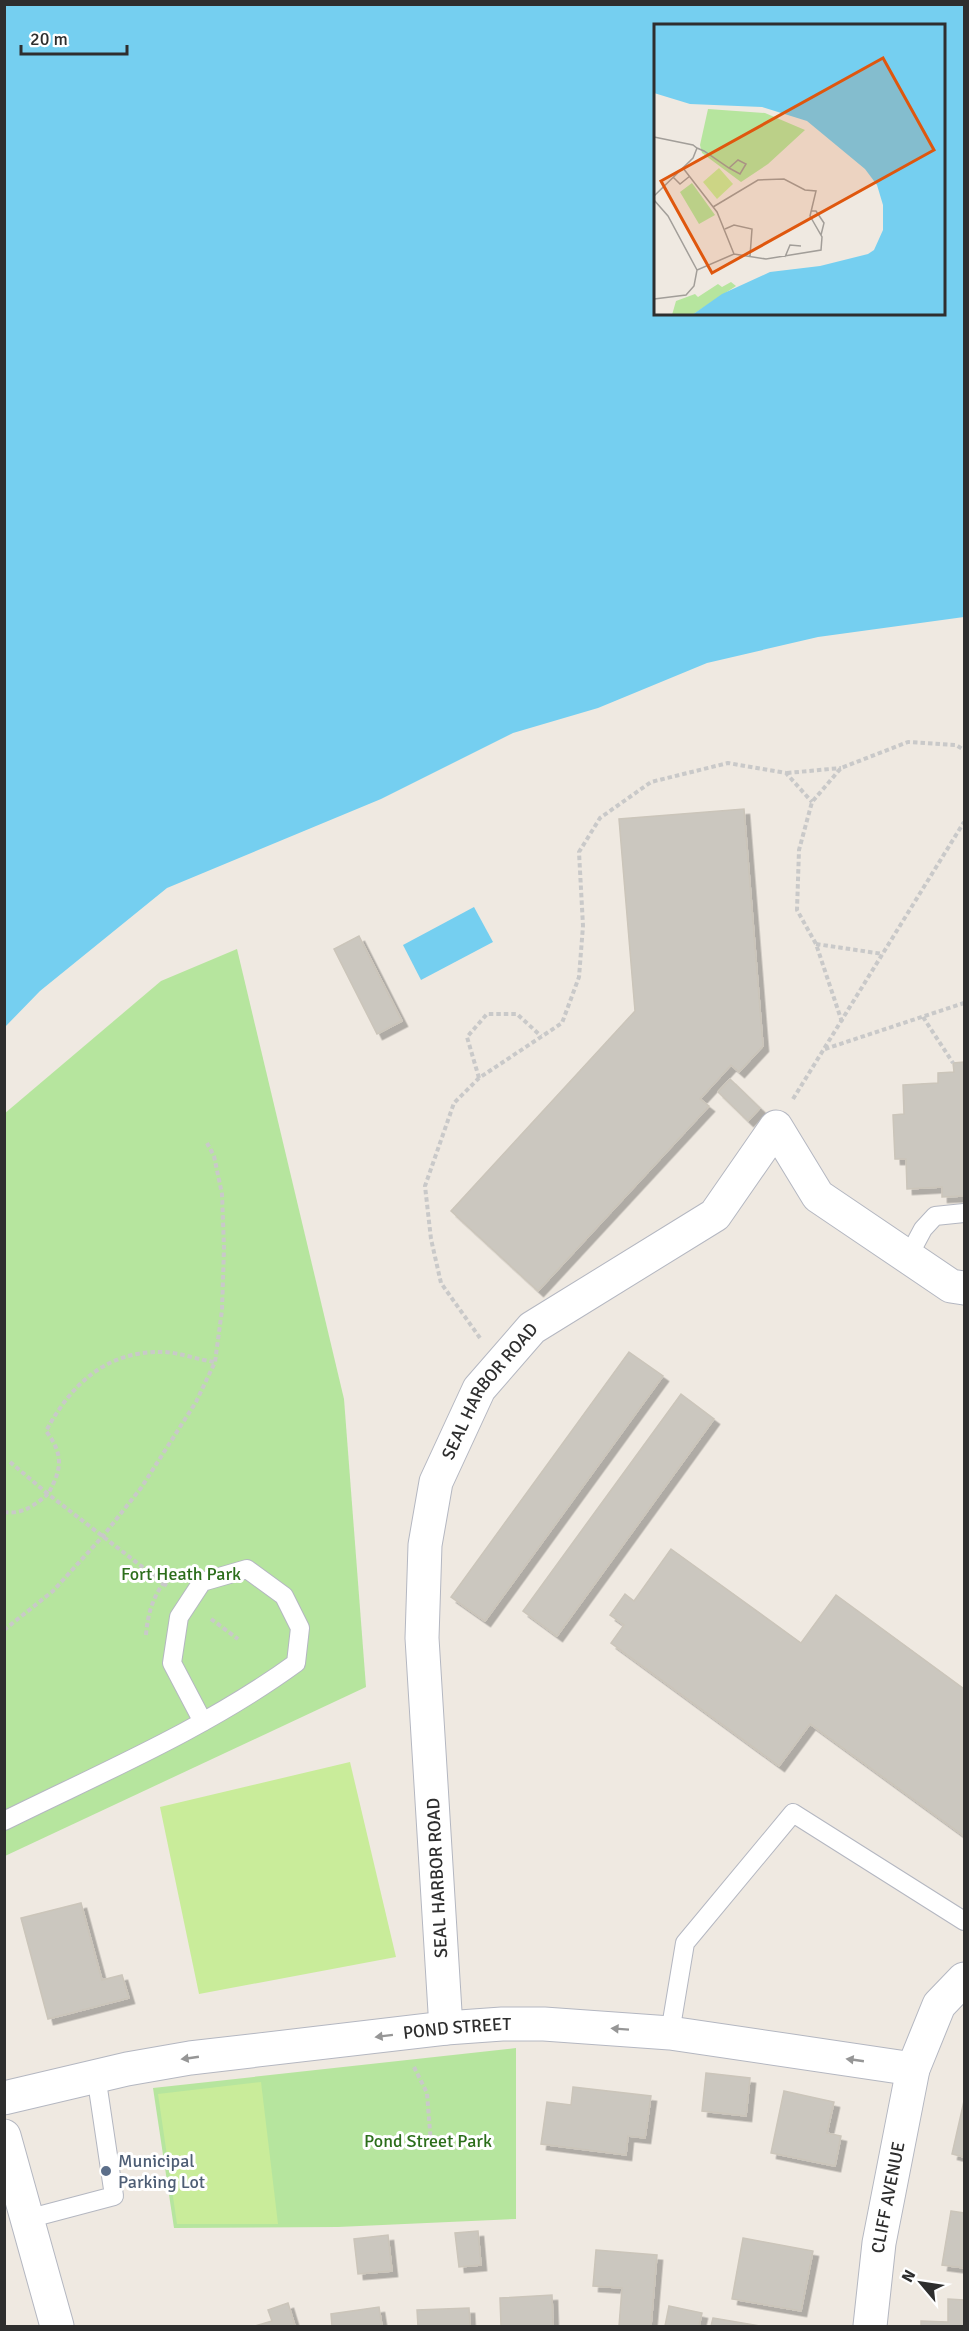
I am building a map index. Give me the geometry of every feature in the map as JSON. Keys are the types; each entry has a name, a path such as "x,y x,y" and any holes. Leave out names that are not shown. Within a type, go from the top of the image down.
{"street":[{"path":"776,1127 818,1196 951,1287 964,1288"},
{"name":"SEAL HARBOR ROAD","path":"446,2028 422,1638 424,1545 436,1482 479,1389 532,1328 715,1215 776,1127"},
{"path":"913,2069 939,2005 964,1979"},
{"name":"POND STREET","path":"4,2097 190,2058 446,2028 502,2024 544,2024 670,2033 913,2069"},
{"name":"CLIFF AVENUE","path":"870,2326 879,2242 913,2069"},
{"path":"4,2136 57,2326"}],"lane":[{"path":"908,1257 923,1229 935,1216 964,1213"},
{"path":"4,1821 203,1722 261,1689 296,1663 300,1628 284,1596 247,1569 202,1582 180,1617 172,1663 203,1722"},
{"path":"670,2033 685,1943 793,1813 964,1921"},
{"path":"27,2219 114,2196 96,2076"}],"path":[{"path":"503,1362 482,1341 441,1282 431,1239 425,1186 454,1103 479,1077 562,1023 579,977 582,926 579,852 600,818 651,782 728,763 786,773 841,768 908,742 956,745 964,750"},
{"path":"841,768 812,802 799,850 797,910 816,944 842,1022"},
{"path":"786,773 812,802"},
{"path":"776,1127 964,822"},
{"path":"816,944 883,954"},
{"path":"825,1049 964,1003"},
{"path":"479,1077 467,1037 487,1014 517,1014 541,1036"},
{"path":"923,1017 953,1063"},
{"path":"4,1630 53,1591 103,1536 141,1488 196,1402 215,1362 222,1310 223,1216 222,1194 214,1156 207,1143"},
{"path":"4,1512 15,1514 35,1505 48,1494 58,1476 59,1455 54,1442 45,1431 67,1398 94,1370 115,1359 166,1352 215,1362"},
{"path":"10,1462 103,1536"},
{"path":"397,2034 428,2093 431,2144"}],"green space":[{"name":"Fort Heath Park","path":"237,949 344,1399 366,1687 5,1856 4,1114 161,981"},
{"path":"350,1762 396,1957 199,1994 160,1807"},
{"name":"Pond Street Park","path":"516,2048 516,2219 338,2227 174,2228 153,2088"},
{"path":"261,2082 278,2224 177,2224 158,2094"}],"water":[{"path":"5,4 964,5 964,617 818,637 707,663 598,708 513,733 381,799 167,888 40,991 5,1027"},
{"path":"474,907 493,942 421,980 403,945"}],"building":[{"path":"744,809 763,1046 739,1072 731,1065 700,1099 709,1106 538,1291 451,1211 635,1011 619,819"},
{"path":"359,936 402,1021 377,1034 334,949"},
{"path":"964,1062 964,1196 942,1197 942,1187 907,1189 906,1159 895,1159 893,1115 904,1114 903,1085 938,1083 938,1073 954,1072 953,1063"},
{"path":"730,1079 760,1108 748,1121 718,1092"},
{"path":"629,1352 663,1376 485,1621 451,1597"},
{"path":"681,1394 714,1419 557,1636 523,1611"},
{"path":"671,1549 801,1643 836,1595 964,1689 964,1836 810,1724 779,1766 611,1643 624,1625 610,1615 625,1594 634,1601"},
{"path":"81,1903 102,1980 122,1975 129,1998 48,2019 21,1918"},
{"path":"706,2073 750,2078 746,2116 702,2111"},
{"path":"573,2087 651,2096 645,2138 628,2136 626,2155 541,2144 547,2102 571,2105"},
{"path":"784,2091 834,2102 827,2133 841,2136 835,2166 771,2153"},
{"path":"964,2101 964,2157 952,2154"},
{"path":"951,2211 964,2213 964,2268 942,2265"},
{"path":"478,2231 481,2265 459,2267 455,2233"},
{"path":"388,2235 392,2271 358,2274 354,2239"},
{"path":"743,2238 813,2251 801,2311 732,2299"},
{"path":"596,2250 657,2255 651,2326 619,2326 622,2288 593,2286"},
{"path":"552,2295 553,2326 501,2326 500,2298"},
{"path":"948,2299 964,2300 964,2326 921,2326 921,2321 948,2322"},
{"path":"288,2303 295,2326 255,2326 272,2321 268,2310"},
{"path":"669,2306 702,2313 699,2326 665,2326"},
{"path":"379,2307 382,2326 332,2326 331,2314"},
{"path":"469,2308 470,2326 418,2326 417,2310"},
{"path":"713,2318 760,2326 711,2326"}],"place":[{"name":"Municipal Parking Lot","path":"106,2171"}]}
